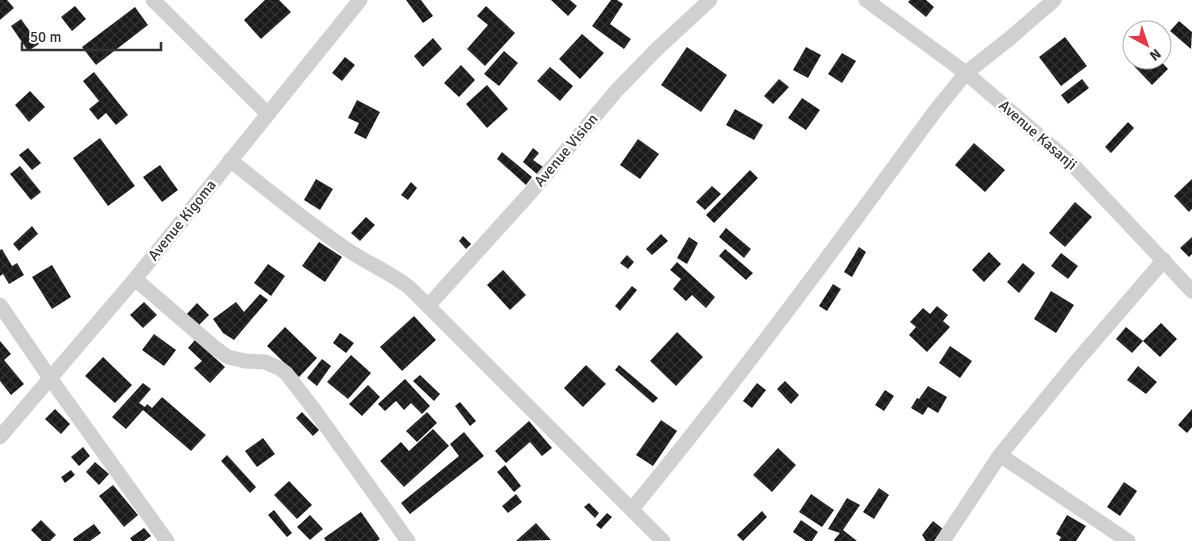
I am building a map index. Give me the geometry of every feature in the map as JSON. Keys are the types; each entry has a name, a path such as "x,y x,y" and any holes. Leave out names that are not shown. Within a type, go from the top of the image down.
{"street":[{"path":"153,0 268,114"},
{"name":"Avenue Kigoma","path":"0,437 135,279 360,0"},
{"name":"Avenue Vision","path":"428,306 531,192 617,90 657,49 710,0"},
{"name":"Avenue Kasanji","path":"866,0 966,73 1072,164 1192,291"},
{"path":"632,509 752,359 936,110 966,73 1054,0"},
{"path":"230,160 345,248 364,261 397,278 410,288 663,541"},
{"path":"943,541 1000,455 1076,362 1164,260"},
{"path":"135,279 228,357 245,361 265,362 279,368 286,374 318,415 408,541"},
{"path":"0,305 166,541"},
{"path":"1000,455 1128,541"}],"building":[{"path":"0,0 7,0 14,8 0,20"},
{"path":"265,0 279,0 291,12 261,39 244,20"},
{"path":"406,0 421,0 433,16 423,23"},
{"path":"551,0 570,0 577,6 568,16"},
{"path":"611,0 617,0 623,4 610,24 631,39 624,49 592,26"},
{"path":"910,0 926,0 934,7 926,17 908,2"},
{"path":"75,6 86,19 72,31 61,17"},
{"path":"486,6 515,33 485,66 467,49 488,25 477,16"},
{"path":"135,7 148,25 96,65 82,47"},
{"path":"21,19 39,44 28,51 11,26"},
{"path":"1179,21 1192,32 1191,49 1172,33 1172,29"},
{"path":"582,34 604,53 580,79 559,59"},
{"path":"1065,37 1087,66 1061,86 1039,57"},
{"path":"433,38 442,49 423,67 414,56"},
{"path":"687,47 727,75 701,112 661,85"},
{"path":"806,47 821,55 808,78 793,70"},
{"path":"504,51 518,63 499,86 484,74"},
{"path":"842,53 856,61 842,83 828,74"},
{"path":"345,57 355,65 342,81 332,73"},
{"path":"461,65 475,80 459,97 444,83"},
{"path":"550,67 573,86 560,101 537,81"},
{"path":"1138,70 1167,70 1152,85"},
{"path":"94,72 128,115 116,125 106,113 98,120 89,109 99,101 83,81"},
{"path":"779,79 789,87 773,104 764,96"},
{"path":"1082,79 1089,88 1068,104 1061,95"},
{"path":"487,85 508,109 487,128 466,104"},
{"path":"30,91 45,107 29,122 15,105"},
{"path":"802,98 820,110 806,130 788,118"},
{"path":"357,100 380,112 366,139 354,133 359,123 348,118"},
{"path":"735,109 763,125 754,140 726,125"},
{"path":"1128,122 1134,128 1111,153 1105,147"},
{"path":"100,138 135,186 108,206 73,158"},
{"path":"638,139 659,154 640,179 620,165"},
{"path":"974,143 1005,170 985,192 955,165"},
{"path":"28,148 41,163 32,170 19,155"},
{"path":"533,148 539,153 533,160 543,167 537,174 523,162"},
{"path":"502,152 532,177 526,185 497,159"},
{"path":"160,165 178,190 162,202 143,177"},
{"path":"20,166 41,192 31,200 10,174"},
{"path":"750,170 758,178 714,223 706,215"},
{"path":"316,179 333,189 320,210 304,200"},
{"path":"1192,179 1192,209 1189,212 1174,196"},
{"path":"411,182 417,188 408,200 401,195"},
{"path":"712,186 721,194 705,210 696,202"},
{"path":"1075,202 1092,217 1065,247 1049,233"},
{"path":"366,217 375,225 360,241 351,233"},
{"path":"32,226 38,234 19,251 13,244"},
{"path":"726,228 751,249 744,258 719,237"},
{"path":"661,234 668,241 652,255 646,249"},
{"path":"463,236 471,244 466,249 459,241"},
{"path":"689,237 698,243 687,264 677,258"},
{"path":"1192,237 1192,254 1189,257 1180,248"},
{"path":"319,242 342,257 325,282 302,266"},
{"path":"859,247 866,252 852,277 844,272"},
{"path":"2,249 12,266 17,263 24,275 9,284 3,274 0,276 0,250"},
{"path":"725,249 753,273 746,280 719,256"},
{"path":"989,252 1001,264 984,282 972,270"},
{"path":"1061,253 1078,266 1068,279 1051,266"},
{"path":"627,255 634,262 628,269 620,263"},
{"path":"677,262 715,297 706,308 692,295 686,301 673,289 681,279 670,270"},
{"path":"1023,263 1035,273 1019,293 1007,282"},
{"path":"268,264 285,276 271,296 254,283"},
{"path":"52,265 71,297 52,309 32,277"},
{"path":"503,270 526,295 510,310 487,285"},
{"path":"833,284 841,289 827,311 819,306"},
{"path":"632,286 637,290 620,311 615,306"},
{"path":"1051,291 1074,305 1056,333 1034,319"},
{"path":"260,294 268,300 234,340 223,333 213,319 236,302 244,312"},
{"path":"144,302 157,315 143,328 130,315"},
{"path":"197,303 209,315 197,327 185,316"},
{"path":"937,306 948,315 943,321 950,327 927,352 909,335 916,327 910,322 923,308 930,314"},
{"path":"414,316 436,340 402,371 380,347"},
{"path":"1161,323 1177,339 1160,357 1143,341"},
{"path":"285,327 317,358 299,377 267,346"},
{"path":"1126,327 1143,341 1132,353 1116,339"},
{"path":"677,332 703,357 676,386 650,361"},
{"path":"340,333 354,343 346,353 333,343"},
{"path":"154,334 176,350 164,366 142,350"},
{"path":"195,340 225,367 210,383 194,368 202,361 188,348"},
{"path":"0,341 11,354 4,360 24,384 11,395 0,381"},
{"path":"950,346 972,361 960,378 939,363"},
{"path":"351,355 371,373 348,399 327,382"},
{"path":"103,357 132,385 115,403 85,376"},
{"path":"322,359 331,366 317,386 307,378"},
{"path":"586,365 606,384 583,407 564,388"},
{"path":"619,365 658,398 653,403 615,370"},
{"path":"1138,366 1157,382 1146,394 1127,380"},
{"path":"420,375 440,394 434,401 413,381"},
{"path":"405,379 430,406 422,414 411,403 404,410 396,401 385,411 378,404"},
{"path":"785,381 799,395 791,404 777,389"},
{"path":"143,383 151,389 139,403 145,407 147,404 152,408 162,397 206,435 191,451 143,410 126,429 112,417"},
{"path":"757,383 766,390 752,408 743,401"},
{"path":"368,385 380,397 362,416 349,404"},
{"path":"928,386 947,397 938,413 928,407 923,415 911,408"},
{"path":"885,390 894,396 884,411 875,405"},
{"path":"460,402 476,421 470,426 455,406"},
{"path":"55,409 70,424 61,434 45,419"},
{"path":"1192,409 1192,427 1187,433 1178,425"},
{"path":"302,412 319,430 313,436 296,418"},
{"path":"427,412 437,423 417,442 406,431"},
{"path":"661,420 677,431 653,466 636,455"},
{"path":"529,421 552,448 542,456 530,442 506,463 495,451"},
{"path":"433,429 449,446 404,487 380,461 401,442 409,451"},
{"path":"464,432 484,456 410,514 401,503 459,456 450,444"},
{"path":"263,438 275,454 257,467 245,451"},
{"path":"83,447 90,456 79,466 71,457"},
{"path":"778,448 796,465 772,492 753,475"},
{"path":"227,455 256,487 250,493 221,461"},
{"path":"95,462 109,474 99,485 86,472"},
{"path":"505,465 521,486 514,492 497,472"},
{"path":"71,470 75,475 65,483 61,477"},
{"path":"289,481 312,505 297,519 274,495"},
{"path":"1124,482 1137,491 1120,516 1107,507"},
{"path":"113,485 138,515 124,527 99,496"},
{"path":"879,488 889,495 874,519 863,512"},
{"path":"516,494 522,502 508,513 502,506"},
{"path":"811,494 834,510 822,527 799,512"},
{"path":"847,498 860,505 843,530 857,541 835,541 840,533 828,529"},
{"path":"589,503 599,513 595,518 584,507"},
{"path":"274,510 292,533 287,537 268,515"},
{"path":"762,511 767,517 743,541 737,535"},
{"path":"361,512 380,539 377,541 326,541 324,538"},
{"path":"607,513 612,517 601,529 596,525"},
{"path":"310,515 323,529 310,540 297,527"},
{"path":"1067,515 1086,526 1076,541 1059,541 1061,537 1056,534"},
{"path":"41,520 56,535 50,541 42,541 31,530"},
{"path":"801,520 818,532 812,541 806,541 793,532"},
{"path":"933,521 943,529 934,541 926,541 922,535"},
{"path":"536,523 551,540 516,541"},
{"path":"94,524 101,533 90,541 74,541 73,539"},
{"path":"144,528 151,536 144,541 132,541 130,538"}]}
